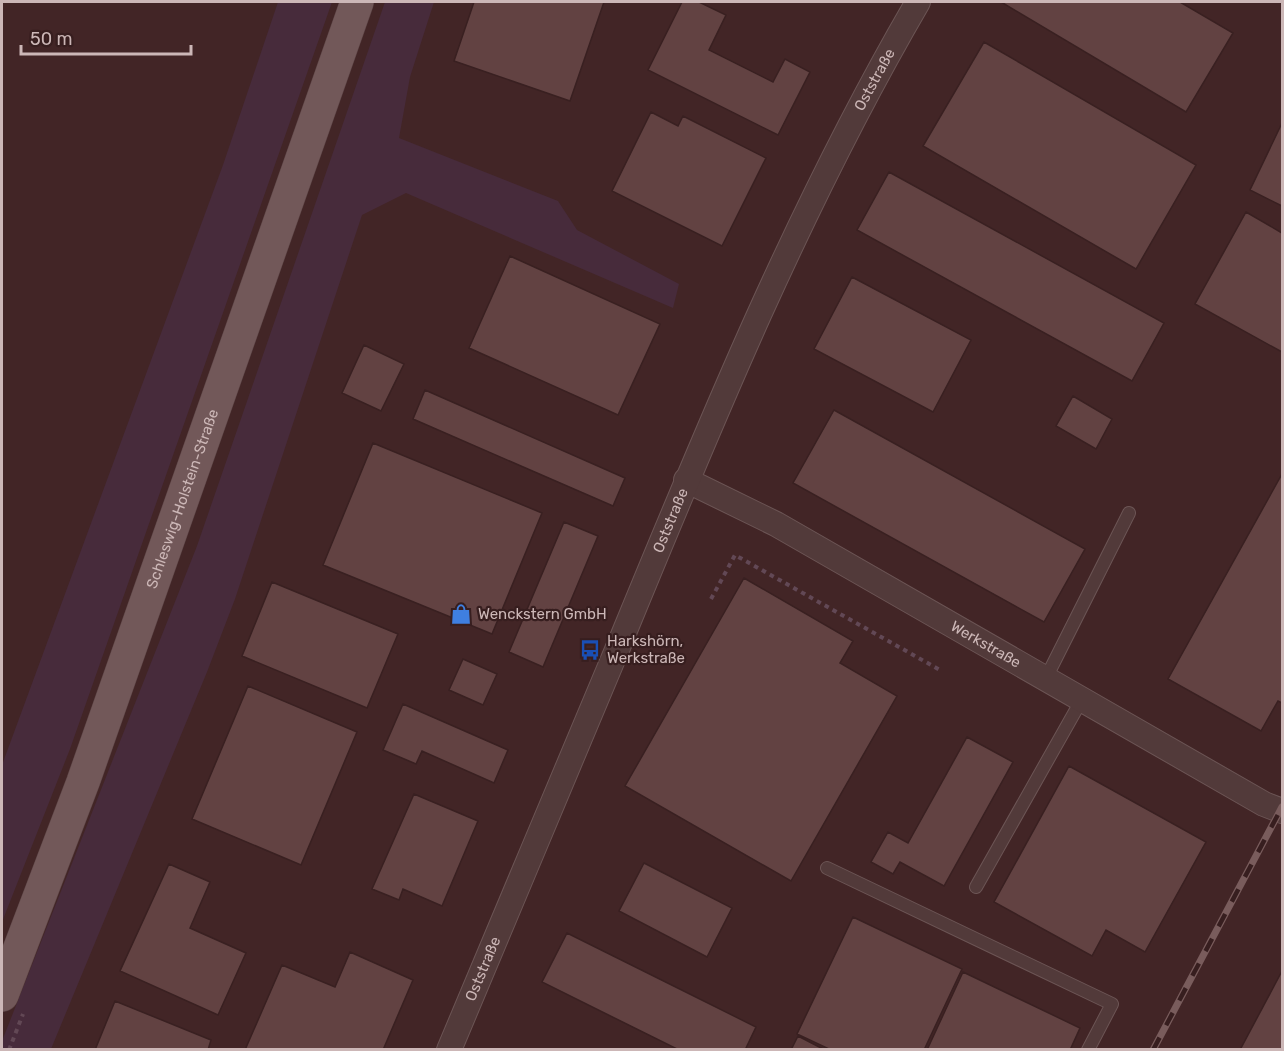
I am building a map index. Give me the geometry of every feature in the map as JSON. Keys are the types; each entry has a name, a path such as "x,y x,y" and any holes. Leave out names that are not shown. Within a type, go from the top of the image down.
{"main road":[{"name":"Schleswig-Holstein-Straße","path":"2,995 90,760 357,2"}],"street":[{"name":"Oststraße","path":"449,1050 686,480 805,215 878,72 918,2"},
{"name":"Werkstraße","path":"686,480 776,525 1081,701 1264,804 1282,811"}],"lane":[{"path":"1045,680 1130,513"},
{"path":"976,887 1081,701"},
{"path":"827,868 1112,1004 1088,1050"}],"path":[{"path":"711,599 735,555 940,670"}],"shaded area":[{"path":"278,2 332,2 70,749 2,922 2,765 223,165"},
{"path":"385,2 434,2 410,77 399,138 558,201 577,230 679,284 673,308 406,193 362,215 235,599 51,1049 2,1049 2,1041 197,546"}],"building":[{"path":"474,2 604,2 570,101 454,61"},
{"path":"682,2 699,2 726,15 709,50 773,82 785,59 810,72 778,135 648,70"},
{"path":"1001,2 1180,2 1233,33 1186,112"},
{"path":"984,42 1196,165 1136,269 923,146"},
{"path":"651,112 678,126 683,116 766,158 722,246 612,191"},
{"path":"1282,123 1282,206 1250,190"},
{"path":"889,172 1164,323 1132,381 857,230"},
{"path":"1246,212 1282,233 1282,352 1195,304"},
{"path":"510,256 660,324 618,415 469,348"},
{"path":"852,277 971,340 933,412 814,349"},
{"path":"364,345 404,364 381,411 342,393"},
{"path":"425,390 625,478 613,506 413,419"},
{"path":"1073,396 1112,419 1096,449 1056,426"},
{"path":"834,410 1085,549 1044,622 793,483"},
{"path":"373,443 542,513 492,634 323,565"},
{"path":"1282,474 1282,703 1278,701 1261,731 1168,679"},
{"path":"564,522 598,536 543,667 509,652"},
{"path":"744,578 853,641 840,663 897,696 791,881 625,786"},
{"path":"272,582 398,634 367,708 242,656"},
{"path":"463,659 497,674 483,705 449,690"},
{"path":"248,686 357,732 301,865 192,819"},
{"path":"403,704 508,750 494,783 422,751 416,764 383,750"},
{"path":"967,737 1013,762 944,886 900,862 893,874 871,862 888,832 908,843"},
{"path":"1069,766 1206,842 1145,952 1106,930 1092,956 994,902"},
{"path":"414,794 478,821 442,906 403,889 399,900 372,889"},
{"path":"644,863 732,908 707,957 619,911"},
{"path":"169,864 210,882 190,928 246,953 218,1015 120,971"},
{"path":"853,917 962,969 924,1050 831,1050 797,1034"},
{"path":"567,933 756,1027 745,1050 679,1050 542,982"},
{"path":"350,952 413,980 383,1050 245,1050 282,965 335,987"},
{"path":"1282,971 1282,1050 1240,1050"},
{"path":"963,972 1080,1028 1070,1050 927,1050"},
{"path":"115,1001 211,1040 208,1050 95,1050"},
{"path":"798,1036 825,1050 791,1050"}],"railway":[{"path":"1153,1050 1282,807"}],"place":[{"name":"Wenckstern GmbH","path":"461,614"},
{"name":"Harkshörn, Werkstraße","path":"590,650"}]}
